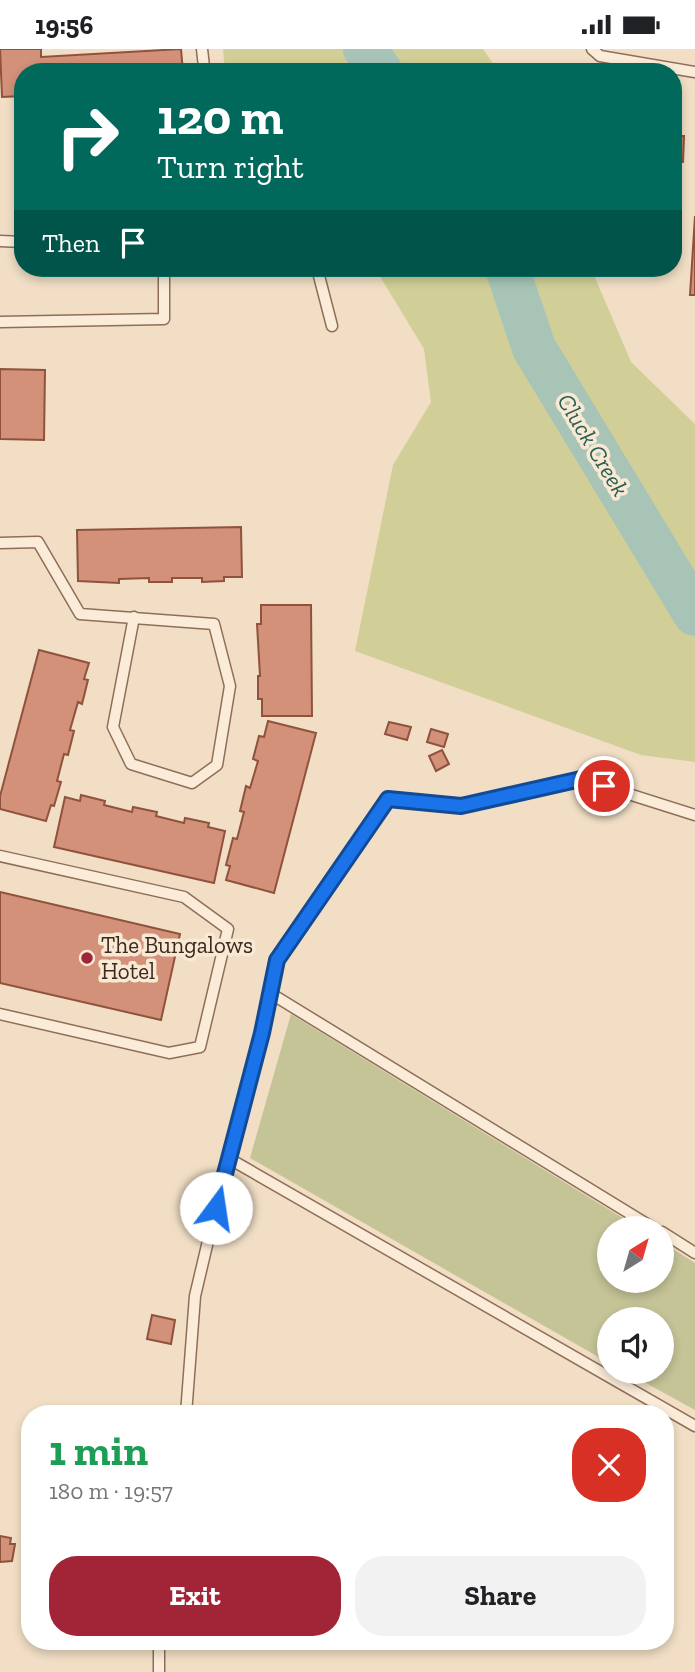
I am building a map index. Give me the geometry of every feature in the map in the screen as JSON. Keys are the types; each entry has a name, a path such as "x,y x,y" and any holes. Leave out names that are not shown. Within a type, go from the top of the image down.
{"lane":[{"path":"592,49 600,56 642,63"},
{"path":"0,321 164,319 164,277"},
{"path":"319,277 332,326"},
{"path":"0,543 38,542 80,614 134,617 214,624 230,686 217,765 192,783 131,764 113,727 134,617"},
{"path":"187,1405 195,1296 277,960 388,799 461,806 581,779 695,815"},
{"path":"0,856 184,897 228,929 200,1047 169,1053 0,1014"},
{"path":"270,993 635,1216"},
{"path":"229,1158 658,1405"},
{"path":"674,1240 695,1253"},
{"path":"674,1414 695,1426"},
{"path":"159,1650 159,1672"}],"shaded area":[{"path":"223,49 483,49 493,63 224,63"},
{"path":"380,277 595,277 631,362 695,424 695,762 641,755 355,651 393,465 431,402 424,349"}],"green space":[{"path":"291,1014 619,1216 597,1216 597,1293 674,1293 674,1250 695,1263 695,1410 648,1384 674,1384 674,1307 597,1307 597,1356 250,1158"}],"building":[{"path":"0,49 41,49 41,57 181,49 182,63 14,63 14,96 2,97"},
{"path":"682,136 684,136 683,162"},
{"path":"695,216 695,295 690,295"},
{"path":"0,369 45,370 44,440 0,439"},
{"path":"241,527 242,577 224,577 224,581 202,582 202,578 172,578 172,582 149,582 149,578 119,579 119,583 78,581 77,530"},
{"path":"261,605 311,605 312,716 262,716 262,699 258,699 260,676 257,624 261,624"},
{"path":"39,650 89,663 84,679 88,680 82,704 78,702 70,730 74,731 68,755 64,754 57,781 61,782 46,821 0,809 0,796"},
{"path":"268,721 316,733 274,893 226,880 230,866 226,865 233,838 237,839 244,812 240,811 246,786 250,788 258,761 253,759 259,736 264,737"},
{"path":"389,722 411,727 407,740 385,734"},
{"path":"431,729 448,734 444,747 427,742"},
{"path":"442,750 449,764 436,771 429,756"},
{"path":"81,795 105,801 104,805 132,812 133,807 157,812 156,816 184,823 185,818 209,823 208,827 225,831 214,883 54,847 65,797 80,801"},
{"name":"The Bungalows Hotel","path":"0,892 180,934 161,1020 0,983"},
{"path":"152,1315 175,1320 171,1344 147,1339"},
{"path":"0,1536 11,1538 10,1544 15,1544 12,1561 0,1562"}],"waterway":[{"name":"Cluck Creek","path":"365,49 375,63"},
{"name":"Cluck Creek","path":"510,277 534,348 695,614"}],"place":[{"name":"The Bungalows Hotel","path":"87,958"}],"route":[{"path":"216,1208 262,1033 277,960 388,799 461,806 581,779 604,786"}]}
